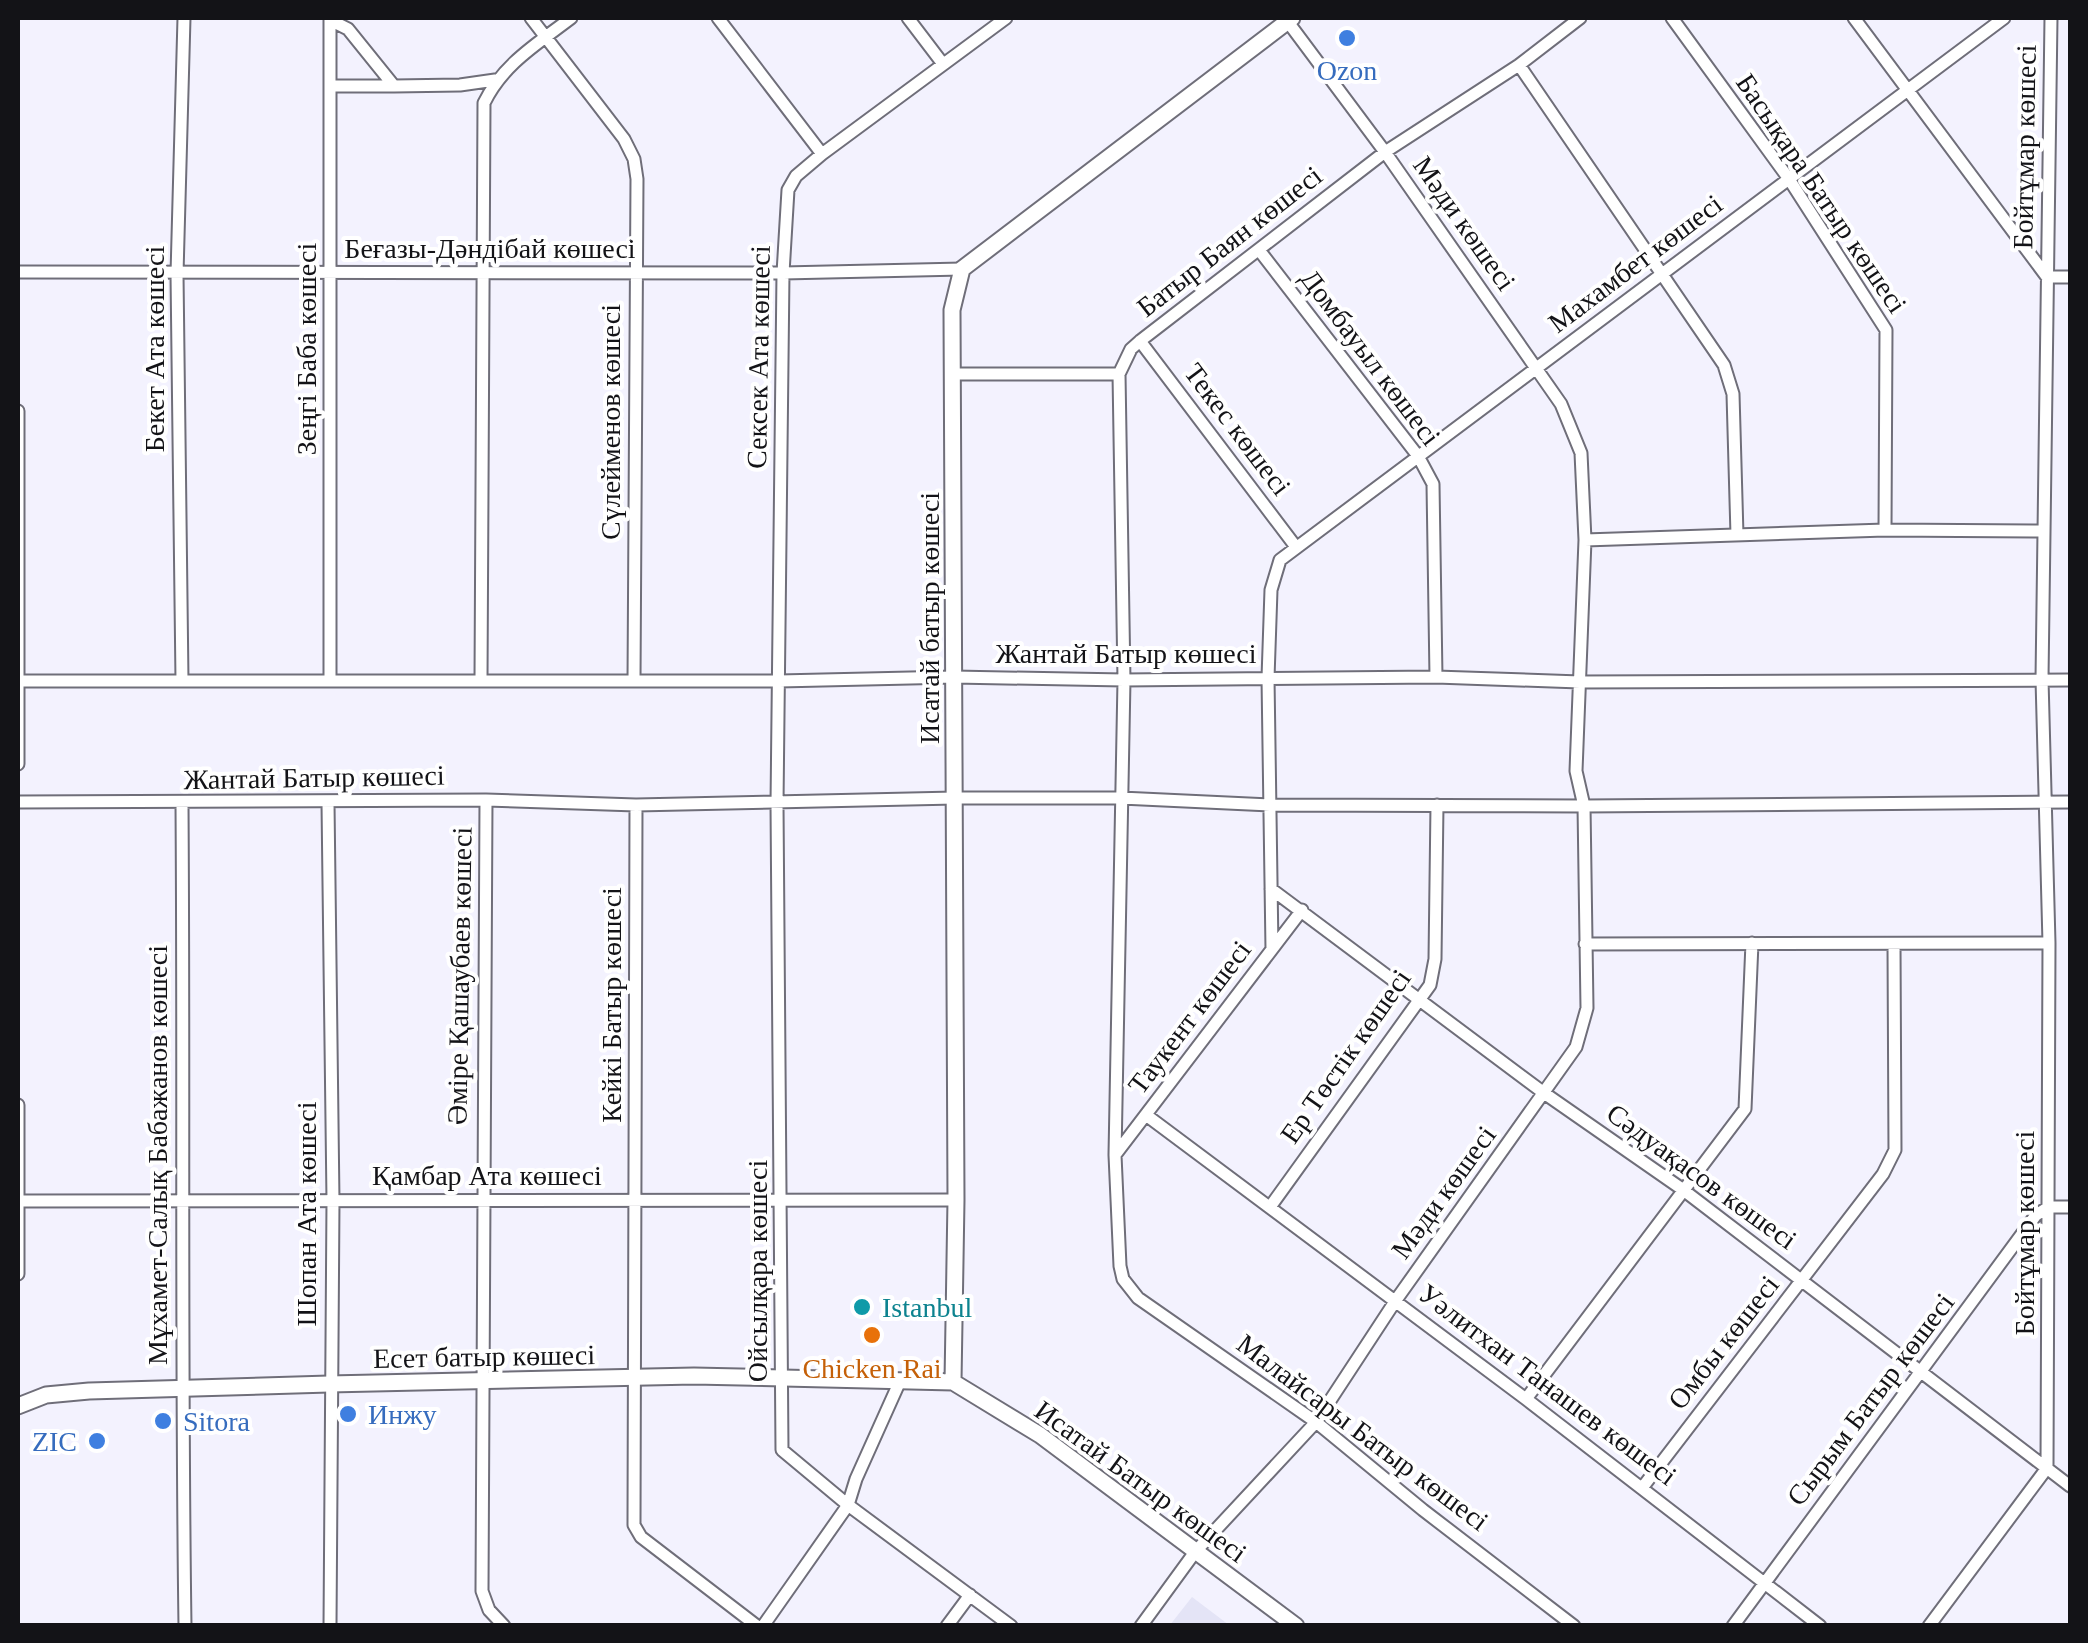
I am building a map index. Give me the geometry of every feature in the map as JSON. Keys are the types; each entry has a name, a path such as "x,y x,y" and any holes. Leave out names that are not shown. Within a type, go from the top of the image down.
{"street":[{"name":"Бекет Ата көшесі","path":"182,680 177,274 184,18"},
{"name":"Сүлейменов көшесі","path":"531,18 624,139 634,159 634,681"},
{"path":"481,681 484,104 495,80 571,18"},
{"path":"718,18 822,154"},
{"path":"908,18 943,64"},
{"name":"Сексек Ата көшесі","path":"777,804 783,273 788,190 796,176 822,154 1006,18"},
{"name":"Батыр Баян көшесі","path":"1119,374 1130,350 1140,340 1385,152 1519,65 1580,18"},
{"name":"Басықара Батыр көшесі","path":"1672,18 1789,179 1886,330 1885,530"},
{"path":"1854,18 2047,277 2070,277"},
{"name":"Махамбет көшесі","path":"1296,547 2004,18"},
{"name":"Бойтұмар көшесі","path":"2047,1468 2049,944 2042,679 2051,18"},
{"path":"331,19 348,29 394,86"},
{"name":"Зеңгі Баба көшесі","path":"330,681 331,19"},
{"path":"962,269 1288,19"},
{"name":"Мәди көшесі","path":"1142,1626 1195,1552 1316,1422 1396,1300 1576,1047 1586,1008 1584,806 1576,771 1585,540 1581,453 1576,436 1561,404 1288,19"},
{"path":"1519,65 1724,365 1733,394 1737,535"},
{"path":"332,86 460,85 495,80"},
{"name":"Домбауыл көшесі","path":"1259,250 1418,456 1433,484 1436,678"},
{"name":"Беғазы-Дәндібай көшесі","path":"18,272 783,273 962,269"},
{"name":"Исатай батыр көшесі","path":"953,1382 956,1200 952,310 962,269"},
{"name":"Текес көшесі","path":"1140,340 1296,547"},
{"path":"952,374 1119,374 1124,680 1121,798"},
{"path":"18,411 18,764"},
{"path":"1585,540 1885,530 2044,531"},
{"path":"1272,950 1268,678 1271,590 1280,560 1296,547"},
{"name":"Жантай Батыр көшесі","path":"19,682 779,682 954,677 1580,682 2070,680"},
{"name":"Жантай Батыр көшесі","path":"18,802 486,800 777,804 1121,798 1270,805 1584,806 2070,802"},
{"name":"Малайсары Батыр көшесі","path":"1121,798 1115,1155 1120,1266 1130,1288 1138,1298 1316,1422 1574,1626"},
{"name":"Әміре Қашаубаев көшесі","path":"486,800 482,1591 489,1610 504,1626"},
{"name":"Шопан Ата көшесі","path":"328,803 333,1201 330,1626"},
{"name":"Мұхамет-Салық Бабажанов көшесі","path":"182,804 185,1200 181,1388 185,1626"},
{"name":"Кейкі Батыр көшесі","path":"636,804 634,1524 641,1537 760,1626"},
{"name":"Ойсылқара көшесі","path":"777,804 782,1450 848,1505 1012,1626"},
{"name":"Ер Төстік көшесі","path":"1270,1206 1430,985 1435,959 1437,805"},
{"name":"Сәдуақасов көшесі","path":"1272,889 1544,1093 1682,1190 2070,1486"},
{"name":"Таукент көшесі","path":"1115,1155 1302,910"},
{"path":"1526,1399 1745,1109 1752,943"},
{"path":"1585,944 2049,944"},
{"name":"Омбы көшесі","path":"1642,1488 1884,1174 1895,1150 1894,944"},
{"path":"18,1105 18,1274"},
{"name":"Уәлитхан Танашев көшесі","path":"1146,1116 1396,1300 1820,1626"},
{"name":"Қамбар Ата көшесі","path":"18,1201 956,1200"},
{"path":"2049,1207 2070,1207"},
{"name":"Сырым Батыр көшесі","path":"1733,1626 2036,1214 2049,1207"},
{"name":"Есет батыр көшесі","path":"18,1406 46,1395 330,1384 783,1377 953,1382"},
{"path":"760,1626 848,1505 900,1381"},
{"name":"Исатай Батыр көшесі","path":"953,1382 1040,1435 1296,1626"},
{"path":"1928,1626 2047,1468"},
{"path":"947,1626 970,1595"}],"shaded area":[{"path":"1192,1597 1229,1625 1170,1625"}],"place":[{"name":"Ozon","path":"1347,38"},
{"name":"Istanbul","path":"862,1307"},
{"name":"Chicken Rai","path":"872,1335"},
{"name":"Инжу","path":"348,1414"},
{"name":"Sitora","path":"163,1421"},
{"name":"ZIC","path":"97,1441"}]}
